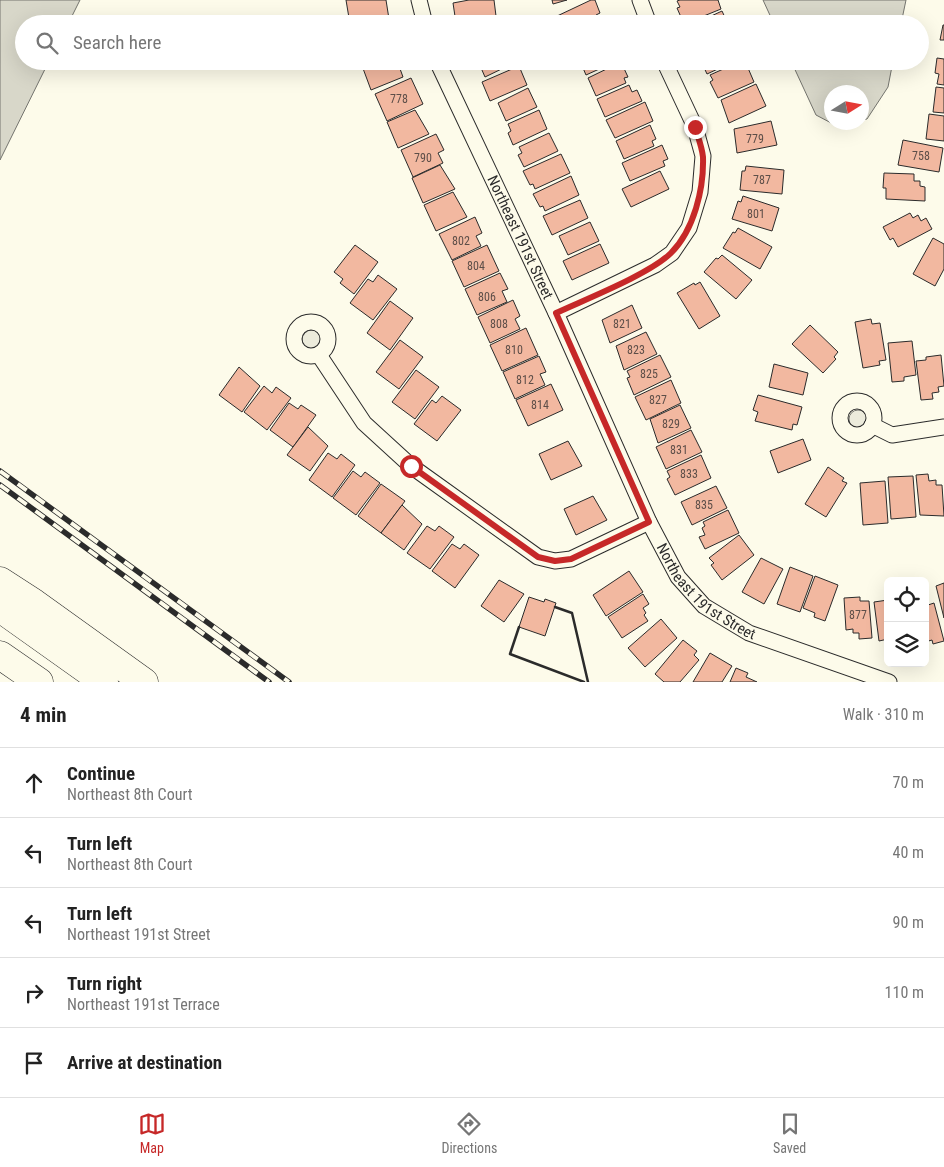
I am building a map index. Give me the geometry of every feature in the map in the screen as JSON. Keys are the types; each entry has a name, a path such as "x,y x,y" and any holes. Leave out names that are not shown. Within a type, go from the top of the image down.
{"highway":[{"path":"0,582 34,603 144,682"},
{"path":"0,608 104,682"},
{"path":"0,654 39,682"}],"street":[{"path":"419,0 423,15"},
{"path":"640,0 645,15"},
{"name":"Northeast 191st Street","path":"441,70 556,313 649,522 678,577 704,606 749,633 889,682"},
{"path":"556,313 656,265 672,252 688,228 700,192 703,156 695,127 668,70"},
{"path":"319,355 364,423 411,466 538,557 555,561 571,559 649,522"},
{"path":"872,425 892,435 944,427"}],"shaded area":[{"path":"0,0 80,0 72,15 15,15 15,70 45,70 0,160"},
{"path":"763,0 906,0 903,15 770,15"},
{"path":"795,70 891,70 888,87 869,116 869,85 824,85 824,119 816,115"},
{"path":"312,330 319,333 322,340 319,347 312,350 305,347 302,340 305,333"},
{"path":"858,410 864,413 867,419 864,425 858,428 852,425 849,419 852,413"}],"building":[{"path":"346,0 386,0 388,15 348,15"},
{"path":"469,0 494,0 496,15 455,15 453,3"},
{"path":"552,0 567,0 553,4"},
{"path":"591,0 595,0 600,13 596,15 559,15"},
{"path":"718,0 721,9 706,15 680,15 677,8 680,7 677,1"},
{"path":"722,11 724,15 713,15"},
{"path":"943,25 944,40 940,40"},
{"path":"937,58 944,59 944,85 937,84 939,74 935,73"},
{"path":"364,70 400,70 403,77 371,90"},
{"path":"482,70 499,70 485,77"},
{"path":"510,70 521,70 527,85 490,101 482,82"},
{"path":"584,70 597,70 586,75"},
{"path":"604,70 625,70 628,77 624,78 626,83 596,96 588,78"},
{"path":"705,70 716,70 707,74"},
{"path":"721,70 749,70 754,82 718,98 710,82 713,80 710,75"},
{"path":"411,78 423,104 387,121 375,94"},
{"path":"756,84 766,106 729,123 721,100"},
{"path":"629,85 632,92 637,90 642,101 605,117 597,99"},
{"path":"936,87 944,88 944,113 933,112"},
{"path":"528,88 537,107 506,121 498,103"},
{"path":"645,102 653,121 615,138 606,120"},
{"path":"415,110 429,134 398,148 387,122"},
{"path":"539,110 547,129 513,145 508,133 511,131 508,124"},
{"path":"929,114 944,116 944,141 926,139"},
{"path":"771,121 777,145 737,153 734,129"},
{"path":"650,125 656,139 652,141 654,146 624,159 616,141"},
{"path":"549,133 558,151 524,167 518,155 522,153 519,147"},
{"path":"436,134 444,150 438,153 443,163 413,177 401,150"},
{"path":"903,140 943,148 939,172 898,165"},
{"path":"662,145 668,159 663,161 665,166 630,181 622,163"},
{"path":"561,154 570,173 535,189 533,184 530,185 523,171"},
{"path":"440,165 455,189 423,203 412,178"},
{"path":"746,166 784,170 782,194 740,190 742,171 745,171"},
{"path":"660,171 669,189 631,207 622,189"},
{"path":"884,173 914,174 914,181 920,181 920,186 925,187 925,201 886,199 886,188 883,188"},
{"path":"571,176 579,195 545,211 543,206 540,207 533,194"},
{"path":"453,192 467,217 436,231 424,205"},
{"path":"743,196 779,208 772,231 732,219 738,201 741,202"},
{"path":"580,200 588,218 552,235 543,216"},
{"path":"910,213 913,218 918,215 921,221 926,218 932,229 898,247 893,238 890,240 883,227"},
{"path":"475,217 482,233 476,236 481,246 452,260 439,234"},
{"path":"590,222 599,241 568,255 559,236"},
{"path":"738,228 772,247 760,269 723,248 733,232 735,233"},
{"path":"933,238 944,244 944,269 935,286 913,274"},
{"path":"600,244 609,263 572,280 563,261"},
{"path":"355,245 378,262 354,294 340,283 343,279 334,272"},
{"path":"487,245 499,271 464,287 452,261"},
{"path":"722,255 752,280 736,299 704,272 716,258 718,259"},
{"path":"500,273 508,289 502,291 507,302 477,315 465,289"},
{"path":"378,275 397,289 373,320 350,303 368,279 373,282"},
{"path":"700,282 720,316 699,329 677,293 694,283 695,285"},
{"path":"513,300 520,316 515,319 520,329 490,343 478,317"},
{"path":"390,301 413,318 390,350 367,333"},
{"path":"632,305 642,328 610,343 602,320"},
{"path":"871,319 872,324 880,323 886,360 879,361 880,365 863,368 855,322"},
{"path":"810,325 838,352 834,357 836,359 823,373 792,344"},
{"path":"526,328 538,355 502,371 490,345"},
{"path":"646,332 657,354 624,370 616,346"},
{"path":"400,340 423,357 399,389 376,372"},
{"path":"912,341 916,375 904,377 904,381 892,382 888,343"},
{"path":"660,355 671,377 634,395 627,378 630,377 627,371"},
{"path":"941,355 944,386 938,387 939,392 932,393 933,399 921,400 916,361 926,360 926,357"},
{"path":"539,356 546,372 540,374 545,385 515,399 503,372"},
{"path":"774,364 808,373 803,395 769,387"},
{"path":"239,367 260,386 242,412 219,395"},
{"path":"416,370 439,387 415,419 392,402"},
{"path":"671,380 681,403 646,420 635,397"},
{"path":"551,384 563,410 528,426 516,400"},
{"path":"264,386 272,393 276,387 291,398 267,430 244,412"},
{"path":"758,395 802,407 797,425 793,424 792,430 755,421 758,412 753,410"},
{"path":"442,396 461,410 437,441 414,424 432,400 436,403"},
{"path":"289,403 298,409 301,405 316,415 293,447 270,430"},
{"path":"680,405 691,428 658,443 650,419"},
{"path":"308,427 328,446 310,471 287,455"},
{"path":"691,430 702,452 666,469 656,447"},
{"path":"803,439 811,460 778,473 770,451"},
{"path":"568,441 582,466 551,480 539,454"},
{"path":"328,453 337,459 341,454 355,465 332,497 309,480"},
{"path":"701,455 711,478 675,495 667,479 670,477 667,471"},
{"path":"828,467 844,478 842,481 847,483 826,517 805,504"},
{"path":"353,471 361,477 365,472 380,483 356,515 333,498"},
{"path":"928,474 929,481 936,480 936,485 942,485 944,516 920,515 916,475"},
{"path":"913,476 916,517 891,519 888,477"},
{"path":"885,481 888,523 863,525 860,483"},
{"path":"381,484 405,501 381,533 358,516"},
{"path":"716,486 727,508 692,525 681,502"},
{"path":"593,496 607,520 576,535 564,509"},
{"path":"402,505 422,524 404,550 381,533"},
{"path":"728,510 739,533 705,549 699,537 705,535 702,528 705,526 703,522"},
{"path":"427,526 435,531 439,526 454,537 430,569 407,553"},
{"path":"739,535 754,555 722,580 711,565 714,563 709,558"},
{"path":"452,544 460,549 464,544 479,555 455,588 432,571"},
{"path":"761,558 783,569 764,604 742,592"},
{"path":"790,567 813,576 800,612 777,604"},
{"path":"629,571 643,592 606,616 593,595"},
{"path":"815,576 838,585 825,621 814,617 815,613 803,608"},
{"path":"499,580 524,594 504,622 481,606"},
{"path":"944,583 944,618 936,586"},
{"path":"643,594 649,604 643,608 646,613 644,615 648,621 622,638 608,617"},
{"path":"529,597 544,602 545,599 556,603 545,636 519,627"},
{"path":"860,597 860,601 869,601 872,638 859,639 859,633 853,633 853,629 846,630 844,598"},
{"path":"884,601 884,640 879,641 874,602"},
{"path":"934,603 944,641 933,644 932,640 929,641 929,605"},
{"path":"661,619 677,638 645,667 628,648"},
{"path":"683,640 697,651 694,655 699,660 680,682 664,682 655,674"},
{"path":"710,653 732,666 722,682 693,682"},
{"path":"736,668 748,673 746,677 757,682 730,682"}],"railway":[{"path":"0,471 289,682"},
{"path":"0,485 269,682"}],"wall":[{"path":"555,607 572,613 588,682"},
{"path":"519,627 510,654 584,682"}],"route":[{"path":"411,466 538,557 555,561 571,559 649,522 556,313 656,265 672,252 688,228 700,192 703,156 695,127"}]}
